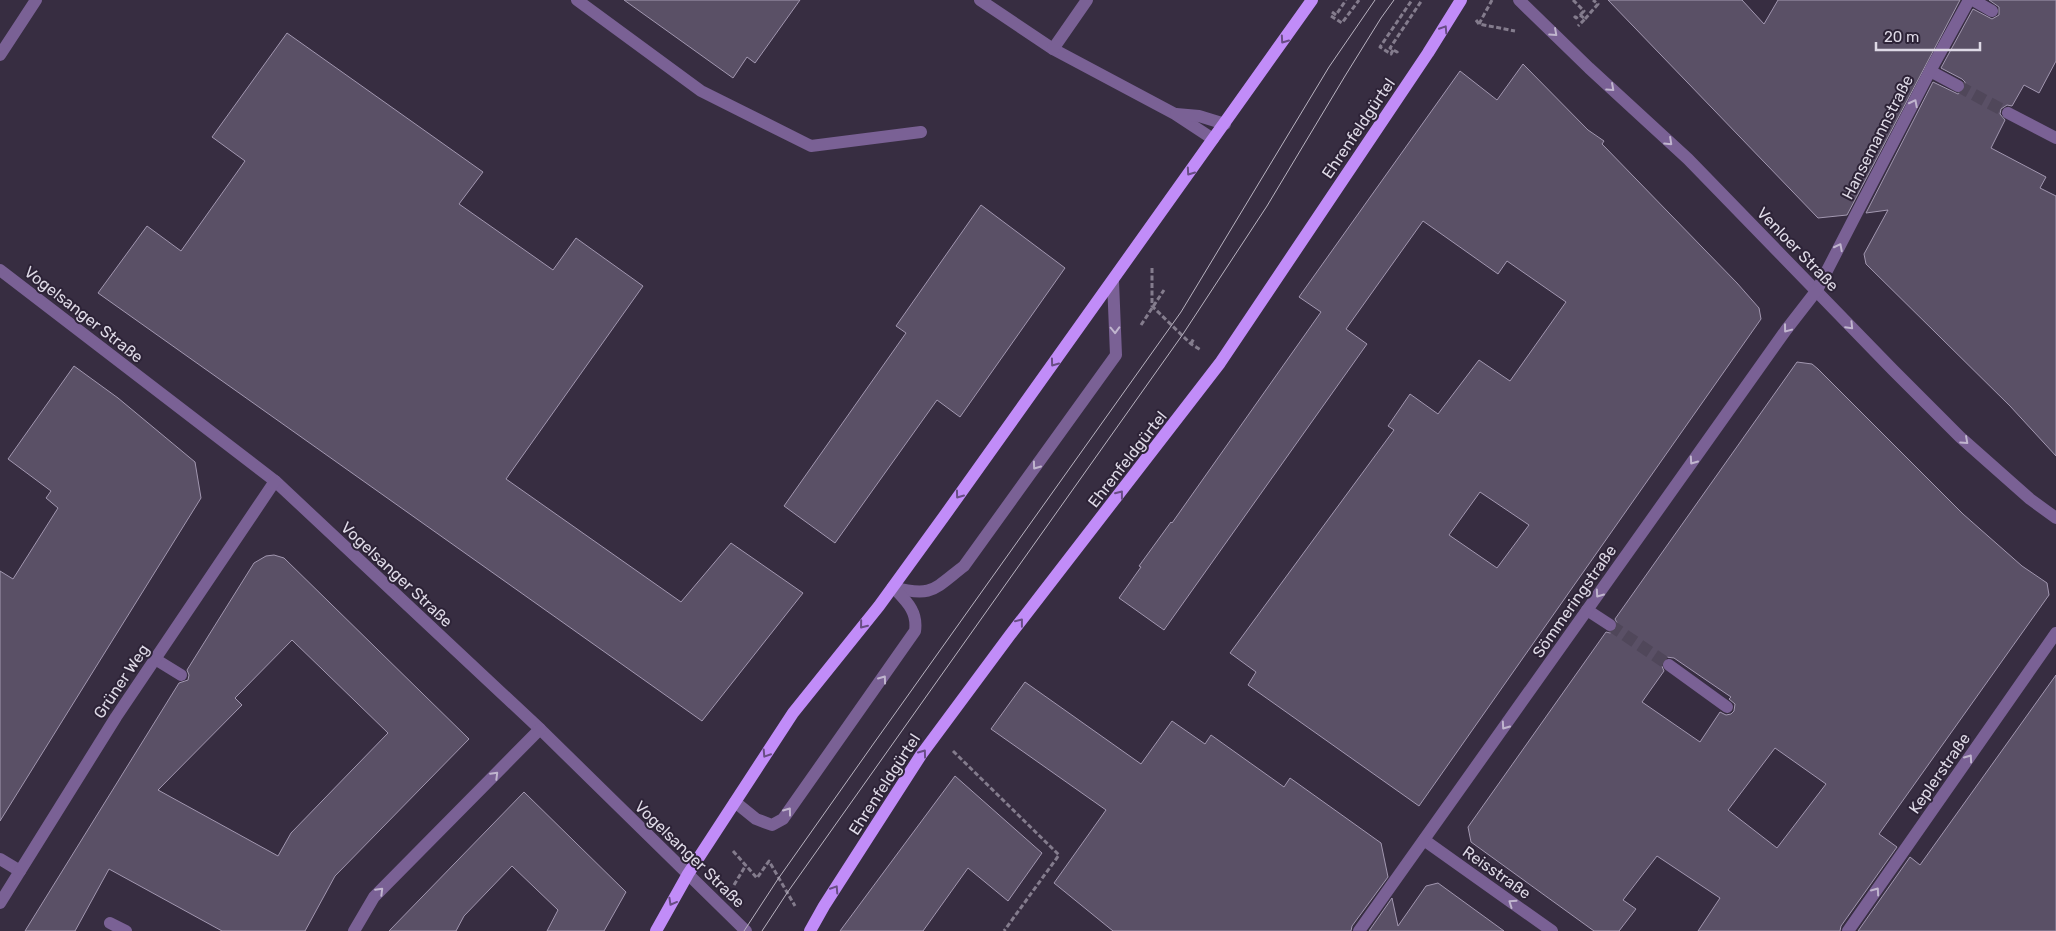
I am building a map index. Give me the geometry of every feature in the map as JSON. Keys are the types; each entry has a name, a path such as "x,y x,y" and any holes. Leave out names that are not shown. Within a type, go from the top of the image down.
{"main road":[{"path":"656,931 688,874 804,698 893,586 1113,281 1312,0"},
{"name":"Ehrenfeldgürtel","path":"810,931 845,872 921,755 1220,363 1428,53 1461,0"}],"street":[{"path":"0,55 36,0"},
{"path":"577,0 701,92 811,146 920,132"},
{"path":"980,0 1053,49 1175,114 1213,139"},
{"path":"1053,49 1087,0"},
{"name":"Venloer Straße","path":"1519,0 1688,160 1960,437 2030,499 2056,518"},
{"name":"Hansemannstraße","path":"1816,290 1969,0"},
{"path":"1973,0 1992,11"},
{"path":"1930,71 1958,86"},
{"path":"2008,113 2056,138"},
{"path":"1175,114 1199,116 1224,124"},
{"name":"Vogelsanger Straße","path":"0,270 275,481 540,730 746,931"},
{"path":"893,586 913,592 932,591 964,566 1099,379 1116,355 1113,281"},
{"name":"Sömmeringstraße","path":"1359,931 1816,290"},
{"name":"Grüner Weg","path":"0,903 77,778 154,659 275,481"},
{"path":"735,802 756,819 772,825 783,819 916,631 917,620 913,609 893,586"},
{"path":"1587,610 1610,625"},
{"name":"Keplerstraße","path":"1848,931 2056,633"},
{"path":"154,659 182,675"},
{"path":"1669,665 1727,707"},
{"path":"354,931 374,897 540,730"},
{"name":"Reisstraße","path":"1424,840 1552,931"},
{"path":"0,859 20,871"},
{"path":"110,922 126,931"}],"path":[{"path":"1338,11 1346,0"},
{"path":"1332,11 1330,15 1342,24 1359,0"},
{"path":"1400,48 1397,52 1394,50 1391,54 1380,46 1412,0"},
{"path":"1394,50 1390,48 1422,0"},
{"path":"1479,24 1492,0"},
{"path":"1572,0 1584,11 1580,15"},
{"path":"1585,19 1598,4 1593,0"},
{"path":"1135,249 1152,268 1152,306 1191,344 1220,363"},
{"path":"1152,306 1164,290"},
{"path":"1191,344 1194,338"},
{"path":"936,735 1058,854 1004,931"},
{"path":"715,832 758,878 770,861 794,907 800,899"}],"building":[{"path":"624,0 800,0 755,63 747,57 733,78"},
{"path":"1608,0 1742,0 1764,24 1778,0 1960,0 1847,215 1818,218"},
{"path":"1989,0 2056,0 2056,61 2039,93 2024,85 2012,106 2007,105 2001,109 2000,114 2005,120 1991,148 2046,177 2040,188 2056,196 2056,456 2010,406 1866,264 1864,254 1888,210 1866,213 1933,82 1958,94 1965,89 1965,82 1962,79 1941,68 1973,9 1992,19 1999,15 1999,7"},
{"path":"287,33 483,172 459,204 553,270 576,238 643,286 506,479 681,602 731,543 803,593 702,721 98,293 147,226 181,251 245,161 212,137"},
{"path":"1523,64 1588,130 1604,141 1602,144 1737,283 1759,308 1761,319 1419,806 1248,685 1256,672 1230,653 1394,430 1388,426 1410,394 1438,414 1479,360 1510,381 1566,302 1507,261 1498,274 1423,221 1346,329 1367,344 1164,630 1119,598 1141,567 1139,566 1172,523 1321,312 1299,297 1460,71 1497,100","holes":["1480,492 1529,525 1497,568 1449,535"]},
{"path":"981,205 1065,268 960,417 937,400 835,543 784,506 906,333 896,326"},
{"path":"1797,362 1812,364 1818,369 1963,514 2022,566 2047,583 2049,595 1879,834 1897,847 1841,926 1840,931 1698,931 1720,898 1657,856 1623,900 1636,909 1619,931 1594,931 1471,842 1468,827 1606,632 1610,633 1616,630 1618,625 1615,619","holes":["1666,657 1674,658 1731,697 1729,699 1735,704 1734,711 1731,714 1726,715 1720,712 1700,742 1642,702 1664,671 1661,664","1775,748 1826,784 1777,848 1728,810"]},
{"path":"74,366 118,398 195,462 201,498 0,821 0,571 13,579 58,508 46,498 51,491 8,459"},
{"path":"274,555 284,558 469,739 335,876 305,931 222,931 109,869 75,931 25,931 179,683 188,680 187,670 254,563 266,556","holes":["292,640 388,733 291,833 278,856 158,790 242,705 235,698"]},
{"path":"2056,675 2056,931 1858,931 1910,857 1920,865"},
{"path":"1025,682 1141,764 1172,721 1205,744 1211,735 1284,787 1290,778 1381,843 1388,877 1352,926 1351,931 1113,931 1054,883 1106,810 991,729"},
{"path":"955,776 1042,853 1008,901 968,868 923,931 840,931"},
{"path":"524,792 626,892 604,931 547,931 558,910 512,866 464,916 456,931 389,931"},
{"path":"1438,883 1504,931 1369,931 1392,898 1398,926 1426,886"}],"tunnel":[{"path":"1958,86 2008,113"},
{"path":"1610,625 1669,665"}],"tram line":[{"path":"744,931 778,879 874,743 1181,312 1329,67 1375,0"},
{"path":"762,931 1183,334 1267,206 1345,76 1394,0"}]}
